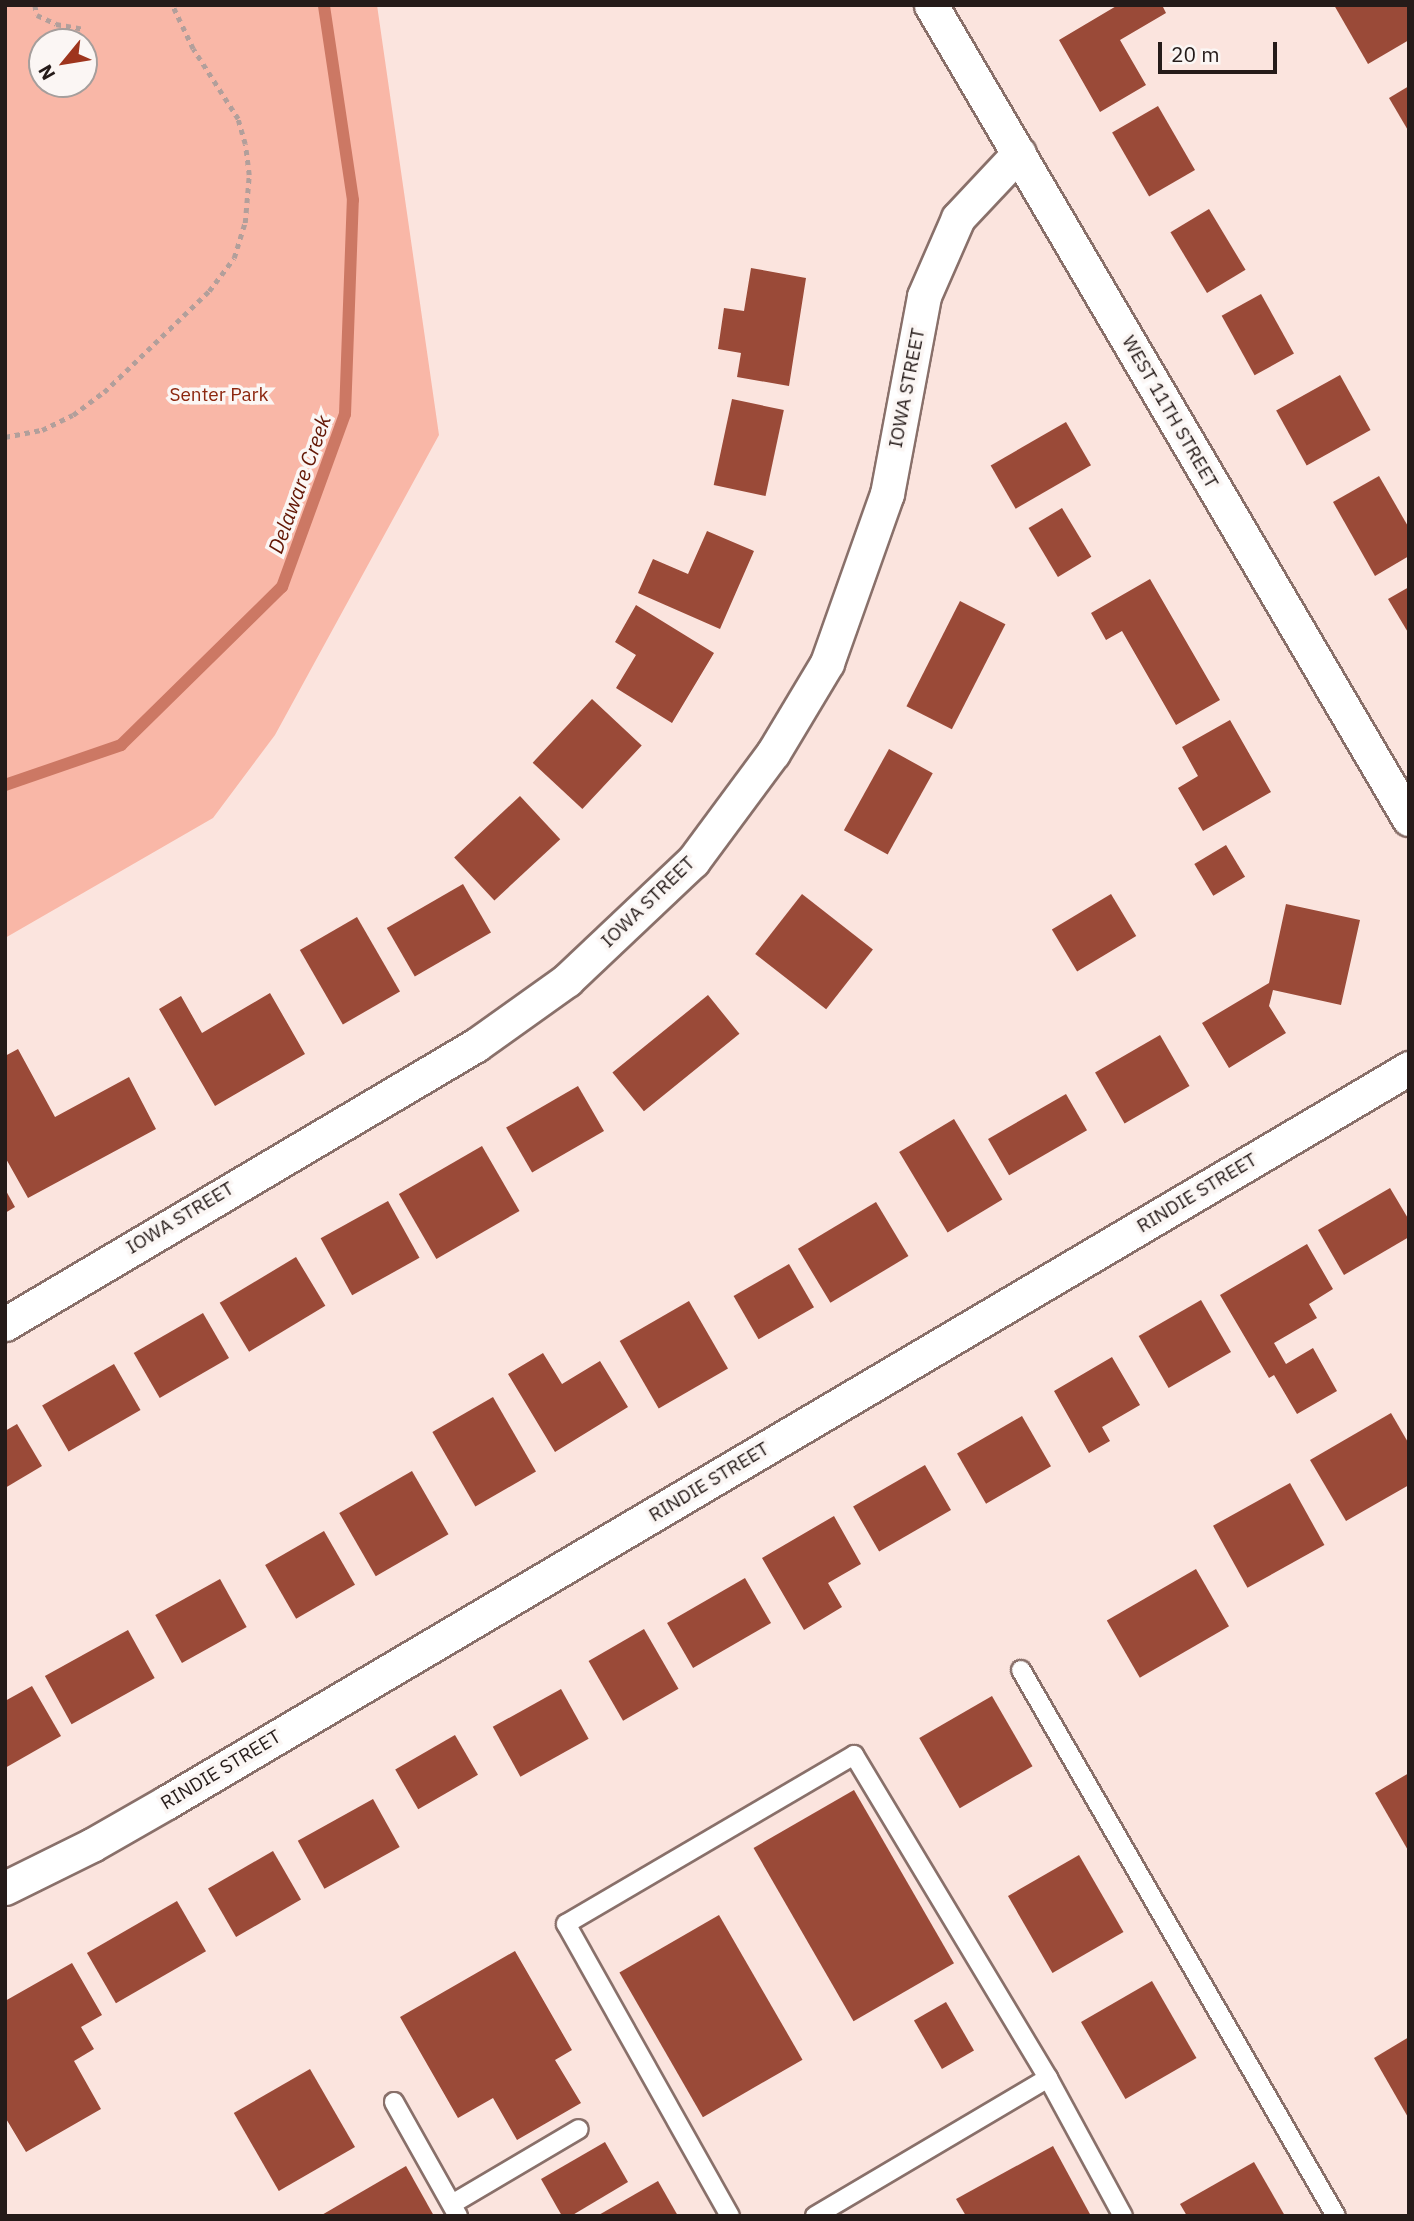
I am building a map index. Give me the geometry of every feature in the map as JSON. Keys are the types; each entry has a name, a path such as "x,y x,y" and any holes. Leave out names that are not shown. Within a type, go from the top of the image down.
{"street":[{"name":"WEST 11TH STREET","path":"931,5 1409,819"},
{"name":"IOWA STREET","path":"5,1324 476,1045 567,980 693,861 773,753 827,663 887,494 924,296 958,218 1019,153"},
{"name":"RINDIE STREET","path":"5,1888 92,1845 167,1802 1409,1068"}],"lane":[{"path":"1021,1670 1336,2216"},
{"path":"730,2216 566,1924 854,1755 1048,2078 1124,2216"},
{"path":"815,2216 1048,2078"},
{"path":"394,2102 455,2210 579,2129"}],"path":[{"path":"35,5 37,15 56,24 78,28"},
{"path":"5,437 42,430 73,415 104,392 209,291 234,258 245,223 249,174 245,144 238,119 193,49 172,5"}],"green space":[{"name":"Senter Park","path":"5,5 377,5 439,435 275,735 213,818 5,938"}],"building":[{"path":"1118,5 1162,5 1166,13 1120,40 1146,85 1100,112 1059,40"},
{"path":"1334,5 1409,5 1409,40 1368,64"},
{"path":"1409,86 1409,132 1389,98"},
{"path":"1158,106 1195,170 1149,197 1112,132"},
{"path":"1209,209 1246,270 1207,293 1170,232"},
{"path":"751,268 806,278 789,386 737,377 741,353 718,349 724,308 744,311"},
{"path":"1261,294 1294,353 1255,375 1222,316"},
{"path":"1340,375 1371,430 1307,465 1276,410"},
{"path":"732,399 784,410 766,496 714,485"},
{"path":"1066,422 1091,465 1016,509 991,466"},
{"path":"1379,476 1409,528 1409,556 1375,576 1333,502"},
{"path":"1062,508 1091,557 1058,577 1029,528"},
{"path":"707,531 754,551 720,629 638,593 653,559 688,574"},
{"path":"1150,579 1220,700 1176,725 1122,631 1106,640 1091,613"},
{"path":"1409,587 1409,634 1388,599"},
{"path":"960,601 1005,624 952,729 906,706"},
{"path":"636,605 714,653 672,723 616,688 636,655 615,642"},
{"path":"592,699 642,745 582,809 533,763"},
{"path":"1230,720 1271,792 1203,831 1178,788 1198,776 1182,747"},
{"path":"889,749 933,773 888,855 844,830"},
{"path":"520,796 560,839 494,901 454,857"},
{"path":"1226,845 1245,877 1213,896 1194,864"},
{"path":"463,884 491,932 415,976 387,928"},
{"path":"802,894 873,949 826,1009 755,954"},
{"path":"1111,894 1136,936 1077,972 1052,930"},
{"path":"1286,904 1360,920 1341,1005 1273,990 1269,1006 1286,1033 1229,1068 1202,1023 1269,983"},
{"path":"357,917 400,991 343,1024 300,950"},
{"path":"270,993 305,1054 215,1106 159,1009 181,996 202,1033"},
{"path":"708,995 739,1034 644,1111 612,1072"},
{"path":"1160,1035 1190,1086 1125,1124 1095,1072"},
{"path":"18,1049 55,1117 129,1077 156,1129 28,1198 5,1157 5,1056"},
{"path":"578,1086 604,1131 532,1173 506,1128"},
{"path":"1066,1094 1087,1130 1009,1175 988,1139"},
{"path":"954,1119 1002,1200 948,1233 899,1152"},
{"path":"482,1146 520,1211 436,1259 399,1194"},
{"path":"1390,1188 1409,1220 1409,1237 1344,1275 1318,1230"},
{"path":"5,1189 15,1207 5,1213"},
{"path":"388,1201 420,1258 352,1295 321,1238"},
{"path":"876,1202 908,1256 830,1303 798,1249"},
{"path":"1307,1244 1333,1289 1309,1304 1317,1318 1274,1343 1286,1364 1313,1348 1337,1391 1297,1414 1274,1375 1269,1378 1220,1295"},
{"path":"296,1257 325,1306 249,1352 220,1303"},
{"path":"789,1264 814,1307 759,1339 734,1296"},
{"path":"1201,1300 1231,1352 1169,1388 1139,1336"},
{"path":"689,1301 728,1369 659,1409 620,1341"},
{"path":"203,1313 229,1358 160,1398 134,1353"},
{"path":"543,1353 562,1384 600,1361 628,1407 555,1452 508,1374"},
{"path":"1112,1357 1140,1405 1102,1427 1110,1441 1089,1453 1054,1391"},
{"path":"114,1364 140,1410 69,1451 42,1406"},
{"path":"493,1397 536,1471 475,1506 432,1432"},
{"path":"1391,1413 1409,1444 1409,1485 1346,1521 1310,1460"},
{"path":"1022,1416 1051,1466 986,1504 957,1454"},
{"path":"17,1424 42,1466 5,1488 5,1431"},
{"path":"925,1465 951,1510 879,1552 853,1507"},
{"path":"412,1471 448,1534 376,1576 339,1513"},
{"path":"1290,1483 1324,1545 1247,1588 1213,1526"},
{"path":"834,1516 861,1564 828,1583 842,1607 804,1630 762,1558"},
{"path":"324,1531 355,1585 296,1619 265,1565"},
{"path":"1196,1569 1229,1626 1140,1678 1107,1620"},
{"path":"745,1578 771,1623 693,1668 667,1623"},
{"path":"220,1579 247,1627 182,1663 155,1615"},
{"path":"644,1629 678,1689 623,1721 589,1661"},
{"path":"128,1630 155,1678 72,1724 45,1676"},
{"path":"32,1686 61,1736 5,1768 5,1701"},
{"path":"561,1689 589,1739 520,1777 493,1727"},
{"path":"992,1696 1032,1766 960,1808 919,1738"},
{"path":"455,1735 478,1775 418,1809 395,1770"},
{"path":"1409,1773 1409,1852 1375,1793"},
{"path":"854,1790 954,1963 854,2021 754,1848"},
{"path":"373,1799 400,1847 324,1889 298,1841"},
{"path":"273,1851 301,1899 236,1937 208,1888"},
{"path":"1079,1855 1124,1932 1052,1973 1008,1896"},
{"path":"177,1901 206,1951 116,2003 87,1953"},
{"path":"719,1915 803,2060 703,2117 619,1972"},
{"path":"515,1951 572,2050 555,2060 581,2103 517,2140 493,2098 458,2118 400,2017"},
{"path":"72,1963 102,2015 81,2027 94,2049 74,2061 101,2109 26,2152 5,2117 5,2001"},
{"path":"1152,1981 1196,2058 1125,2099 1081,2022"},
{"path":"946,2002 974,2050 942,2069 914,2020"},
{"path":"1409,2037 1409,2119 1374,2058"},
{"path":"310,2069 355,2147 279,2191 234,2113"},
{"path":"605,2142 628,2182 571,2216 562,2216 541,2179"},
{"path":"1053,2146 1091,2216 966,2216 956,2199"},
{"path":"1254,2162 1285,2216 1187,2216 1180,2204"},
{"path":"406,2166 434,2216 320,2216"},
{"path":"658,2181 678,2216 597,2216"}],"waterway":[{"name":"Delaware Creek","path":"5,785 121,745 282,587 345,414 353,200 324,5"}]}
